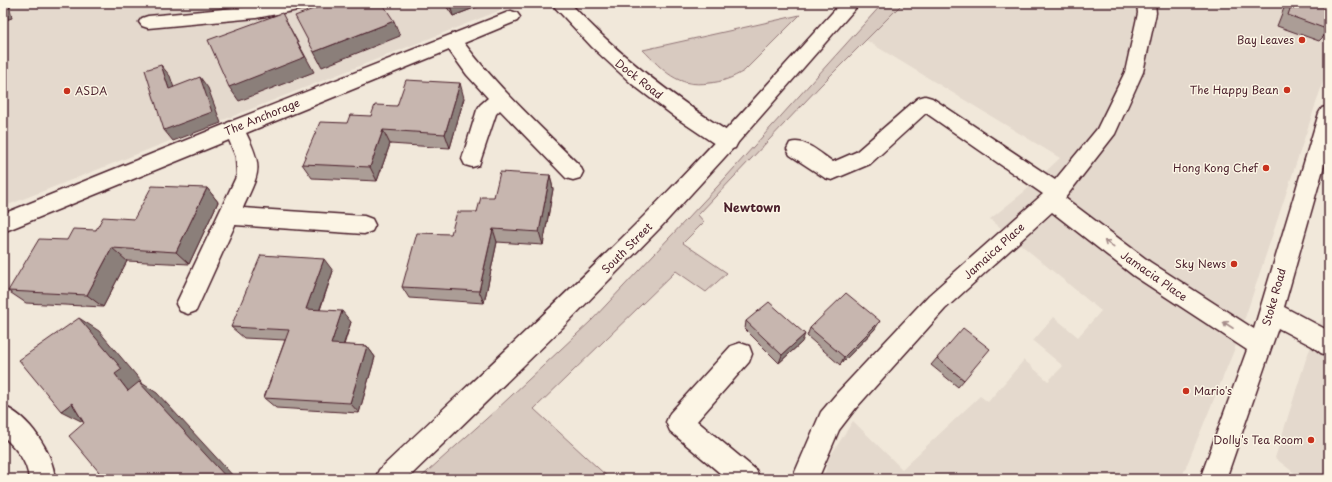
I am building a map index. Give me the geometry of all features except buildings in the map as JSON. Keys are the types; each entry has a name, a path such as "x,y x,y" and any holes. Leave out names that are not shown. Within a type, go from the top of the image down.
{"street":[{"path":"148,22 256,12 303,3"},
{"name":"Dock Road","path":"560,3 591,37 620,64 681,111 728,142"},
{"name":"South Street","path":"388,479 609,266 728,142 851,3"},
{"name":"Jamaica Place","path":"805,479 830,421 847,400 937,302 1054,196 1105,134 1134,72 1147,13 1146,3"},
{"name":"The Anchorage","path":"3,223 234,128 511,17"},
{"path":"452,41 474,70 573,172"},
{"path":"472,159 484,116 489,107 500,98"},
{"name":"Jamacia Place","path":"797,149 832,172 863,158 925,103 1054,196 1142,269 1261,346"},
{"name":"Stoke Road","path":"1213,479 1261,346 1329,113"},
{"path":"188,304 244,184 249,164 234,128"},
{"path":"228,216 364,225"},
{"path":"1270,312 1320,338 1329,345"},
{"path":"740,354 679,422 747,479"},
{"path":"3,418 37,457 42,467 42,479"}],"shaded area":[{"path":"3,3 519,3 3,207"},
{"path":"883,3 903,3 820,86 698,215 704,222 683,243 727,273 706,292 676,271 534,409 610,479 419,479 495,411 592,320 717,187"},
{"path":"903,3 1319,3 1329,6 1329,64 1235,348 1181,479 823,479 829,458 853,421 902,469 980,396 988,402 1024,360 1048,381 1063,366 1033,341 1054,317 1078,337 1101,311 990,219 1024,192 1060,158 864,39"},
{"path":"800,15 744,71 731,78 718,82 698,84 679,80 664,71 643,50"},
{"path":"1329,300 1329,479 1302,479 1275,458 1306,359"}],"place":[{"name":"Bay Leaves","path":"1302,40"},
{"name":"The Happy Bean","path":"1287,90"},
{"name":"ASDA","path":"67,91"},
{"name":"Hong Kong Chef","path":"1266,168"},
{"name":"Sky News","path":"1234,264"},
{"name":"Mario's","path":"1186,391"},
{"name":"Dolly's Tea Room","path":"1311,440"}],"district":[{"name":"Newtown","path":"752,208"}]}
